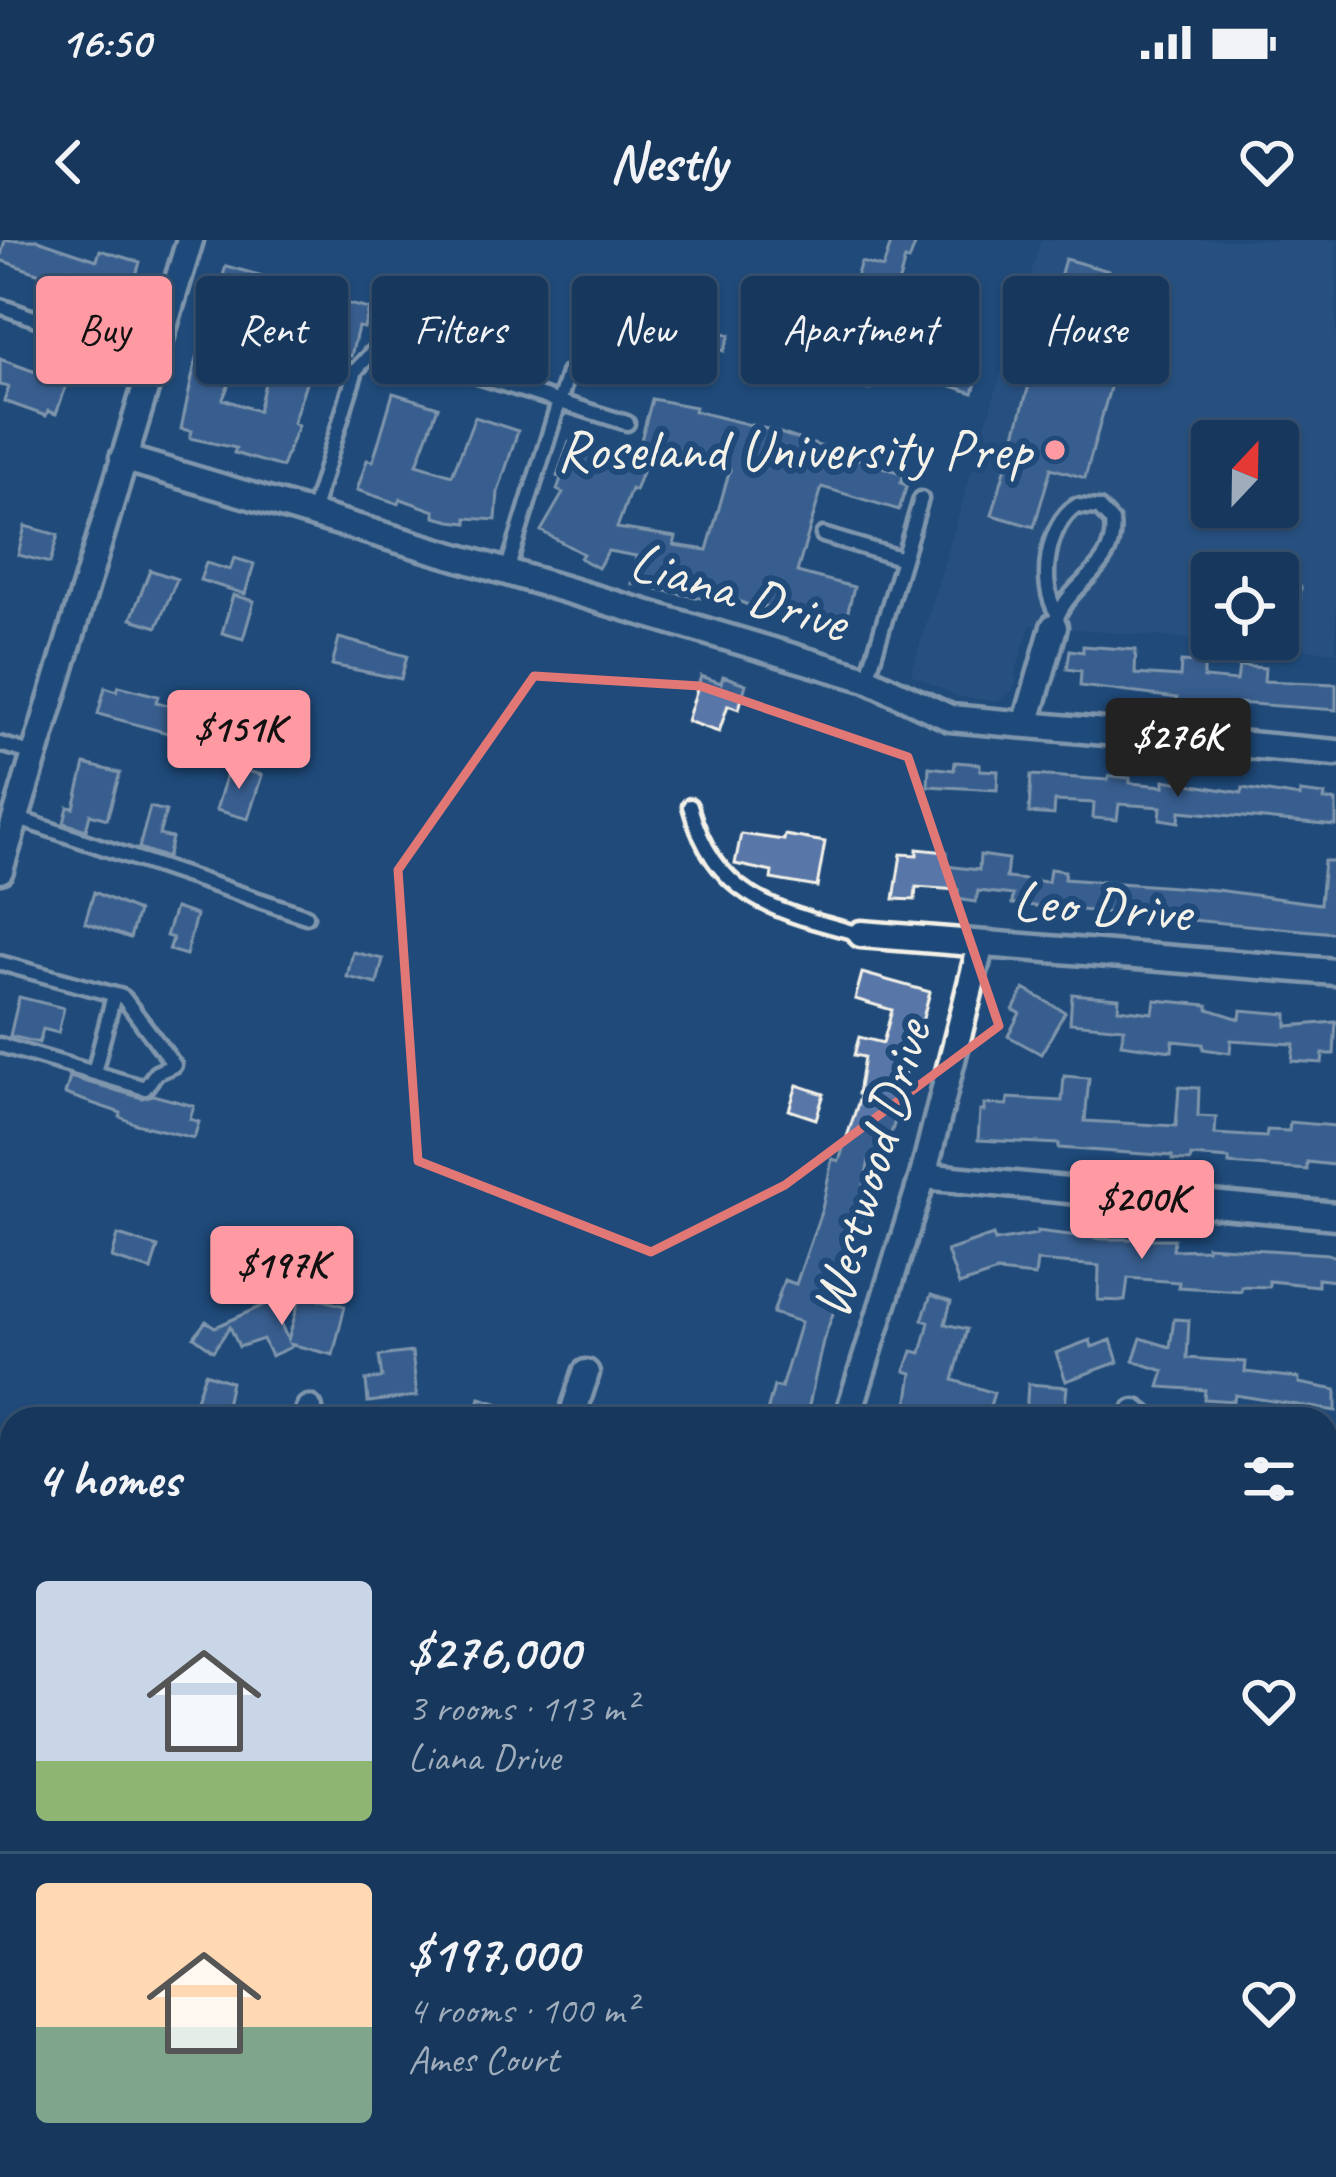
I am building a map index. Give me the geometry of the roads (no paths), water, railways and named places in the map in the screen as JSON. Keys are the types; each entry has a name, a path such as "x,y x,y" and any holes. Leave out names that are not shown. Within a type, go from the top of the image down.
{"street":[{"path":"172,295 190,240"},
{"path":"0,870 144,384"},
{"name":"Liana Drive","path":"123,458 867,680 950,718 1336,753"},
{"path":"1026,725 1055,620"},
{"name":"Leo Drive","path":"861,934 1336,972"},
{"name":"Westwood Drive","path":"852,1407 922,1176 981,944"},
{"path":"922,1176 1336,1216"},
{"path":"575,1407 586,1373"}],"lane":[{"path":"0,306 36,319"},
{"path":"312,513 356,370 379,345 627,423"},
{"path":"507,571 568,373"},
{"path":"867,680 921,499"},
{"path":"1076,506 1099,508 1112,522 1110,547 1097,568 1064,599 1055,620 1044,580 1059,524 1076,506"},
{"path":"823,535 903,559"},
{"path":"0,744 35,754"},
{"path":"690,806 700,842 732,883 764,904 861,934"},
{"path":"16,818 306,916"},
{"path":"0,963 123,998 174,1065 156,1073 145,1088 0,1045"},
{"path":"94,1073 114,995"}],"place":[{"name":"Roseland University Prep","path":"1055,450"}]}
